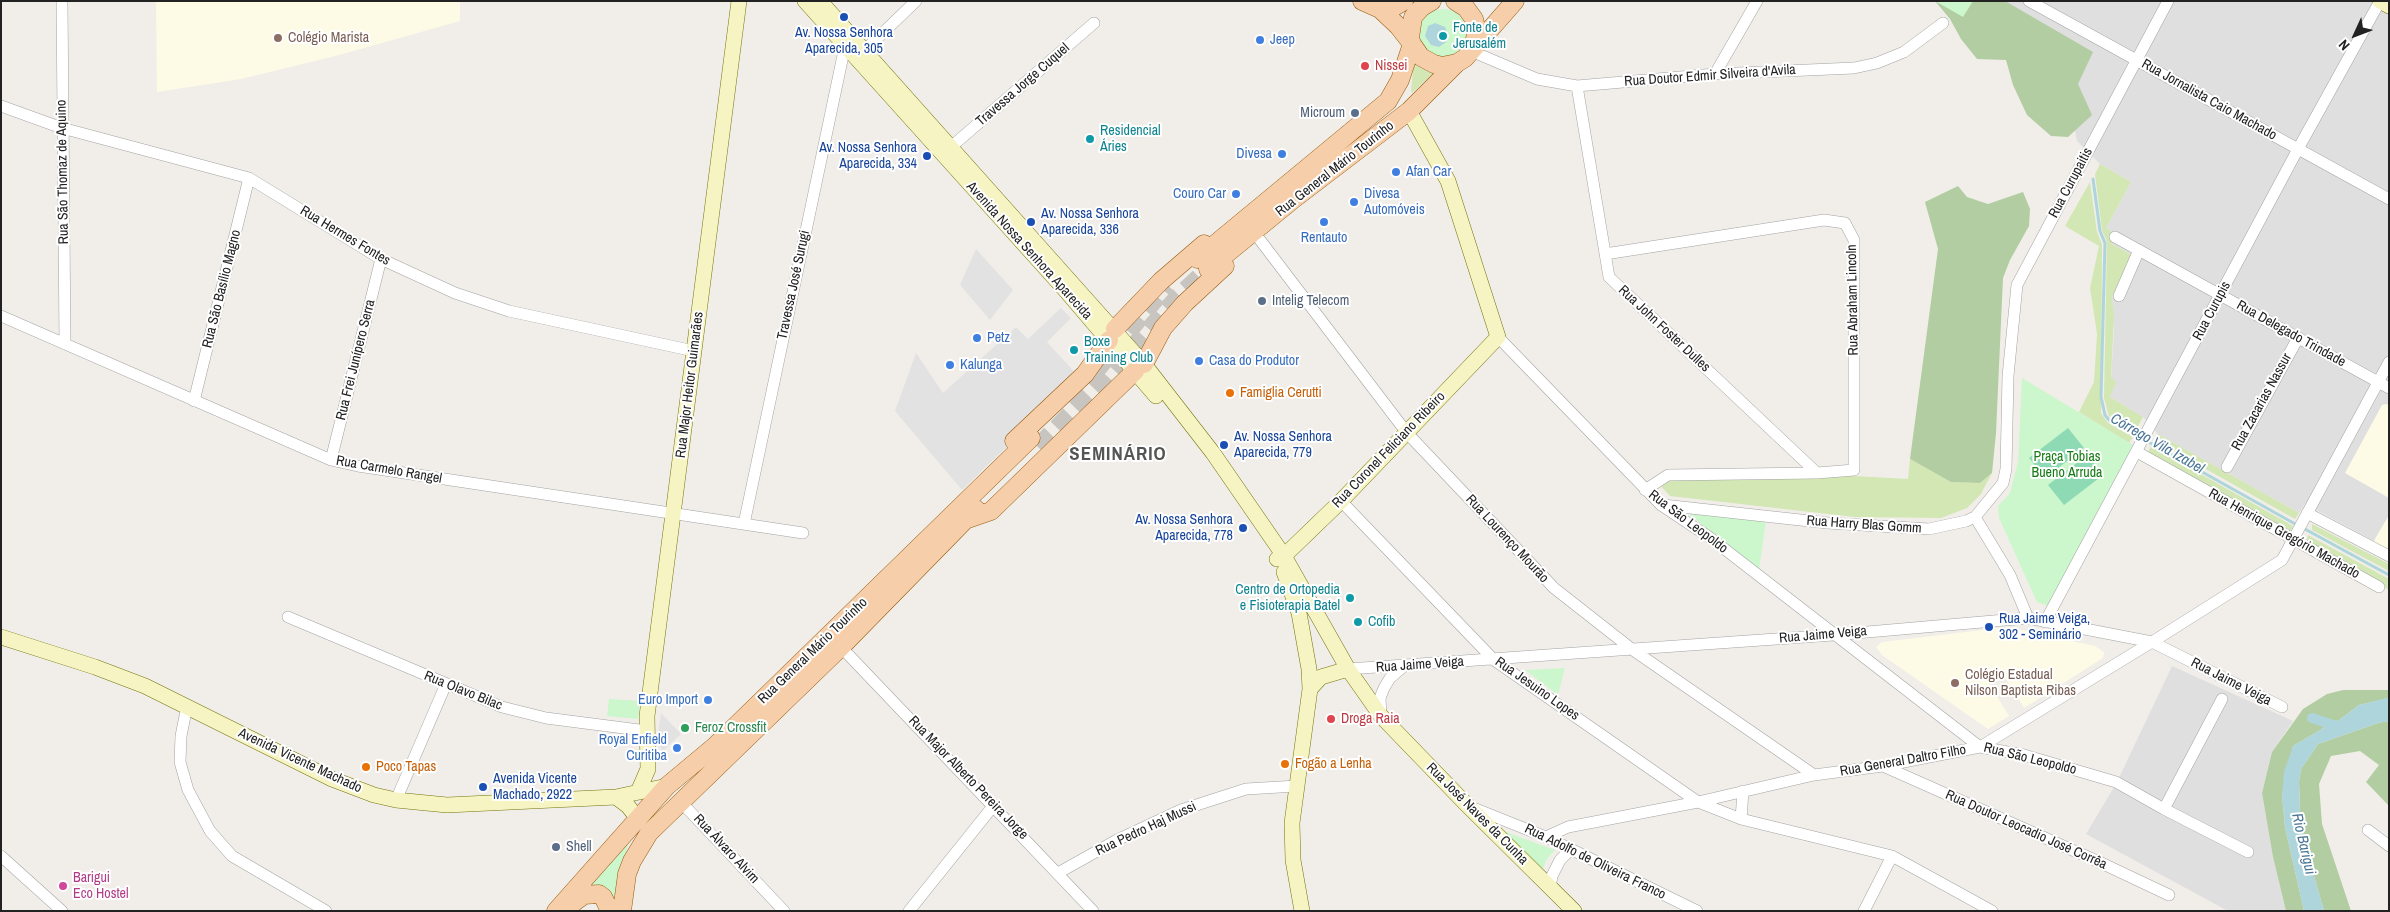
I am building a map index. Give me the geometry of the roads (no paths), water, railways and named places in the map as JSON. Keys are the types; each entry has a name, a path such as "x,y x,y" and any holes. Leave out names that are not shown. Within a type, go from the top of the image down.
{"main road":[{"path":"1362,1 1380,9 1398,26 1421,57 1434,64 1449,65 1456,63"},
{"path":"1380,9 1394,7 1404,1"},
{"name":"Rua General Mário Tourinho","path":"1291,193 1388,101 1397,88 1412,44 1410,31 1413,18 1422,7 1432,1"},
{"path":"1455,1 1470,13 1476,25 1476,39 1471,51"},
{"name":"Rua General Mário Tourinho","path":"1203,264 1291,193 1409,111 1456,63 1471,51 1515,1"},
{"path":"1402,72 1403,98 1409,111"},
{"path":"1291,193 1260,240 1214,276 1185,304 1158,335 1140,368 991,511 960,516 966,488 1085,374 1112,335 1161,281 1240,213 1291,193"},
{"name":"Rua General Mário Tourinho","path":"556,911 667,786 715,746 960,516 1034,442"},
{"name":"Rua General Mário Tourinho","path":"681,802 841,647 960,516"},
{"path":"622,911 627,874 637,850 658,824 681,802"},
{"path":"563,911 584,895 591,893 603,897 610,911"}],"street":[{"name":"Rua São Thomaz de Aquino","path":"62,1 65,344"},
{"name":"Rua Major Heitor Guimarães","path":"638,792 648,769 647,716 739,1"},
{"name":"Avenida Nossa Senhora Aparecida","path":"805,1 1112,335"},
{"name":"Avenida Nossa Senhora Aparecida","path":"820,1 952,147 1212,453 1280,557 1301,622 1307,650 1310,688 1292,823 1293,860 1302,911"},
{"path":"864,51 916,1"},
{"path":"1715,74 1757,1"},
{"name":"Rua Jornalista Caio Machado","path":"2029,1 2389,199"},
{"name":"Rua Curupaitis","path":"1975,517 2002,483 2006,469 2008,376 2017,285 2168,1"},
{"path":"2380,1 2389,6"},
{"name":"Rua Curupis","path":"2045,622 2298,149 2380,1"},
{"name":"Travessa Jorge Cuquel","path":"952,147 1094,23"},
{"name":"Rua Doutor Edmir Silveira d'Avila","path":"1471,51 1537,79 1577,86 1715,74 1854,68 1876,63 1904,52 1943,23"},
{"name":"Travessa José Surugi","path":"744,524 845,46"},
{"name":"Rua John Foster Dulles","path":"1577,86 1609,278 1817,473"},
{"name":"Rua Hermes Fontes","path":"1,106 62,128 249,178 381,260 455,292 509,311 694,351"},
{"name":"Rua São Leopoldo","path":"1409,111 1448,181 1498,336 1661,505 1709,537 1980,747 2024,755 2116,782 2164,810 2248,852"},
{"name":"Rua São Basílio Magno","path":"194,401 249,178"},
{"name":"Rua Abraham Lincoln","path":"1605,254 1824,220 1845,223 1854,240 1854,470 1817,473"},
{"name":"Rua Delegado Trindade","path":"2114,237 2389,388"},
{"name":"Rua Lourenço Mourão","path":"1260,240 1407,433 1554,588 1633,650 1814,776"},
{"path":"2119,296 2139,250"},
{"name":"Rua Frei Junípero Serra","path":"331,460 381,260"},
{"name":"Rua Carmelo Rangel","path":"1,316 331,460 358,466 803,534"},
{"name":"Rua Coronel Feliciano Ribeiro","path":"1280,557 1341,501 1498,336"},
{"name":"Rua Zacarias Nassur","path":"2226,467 2298,338"},
{"name":"Rua General Daltro Filho","path":"1546,837 1568,827 1698,802 1814,776 1882,766 1980,747 2282,560 2389,362"},
{"name":"Rua Henrique Gregório Machado","path":"2138,449 2294,536 2378,587"},
{"path":"1645,490 1668,475 1817,473"},
{"name":"Rua Jesuino Lopes","path":"1341,501 1494,660 1698,802 1741,819 1892,856 1992,911"},
{"name":"Rua Harry Blas Gomm","path":"1661,505 1828,523 1929,530 1975,517"},
{"path":"1975,517 2010,575 2028,618"},
{"path":"2304,518 2389,556"},
{"name":"Rua José Naves da Cunha","path":"1280,557 1348,669 1381,716 1573,911"},
{"name":"Rua Olavo Bilac","path":"288,617 495,705 523,713 647,731"},
{"name":"Rua Jaime Veiga","path":"1348,669 1633,650 2028,618 2152,642 2282,707"},
{"name":"Avenida Vicente Machado","path":"1,637 124,677 187,706 332,779 374,795 396,800 447,805 616,797 667,786"},
{"name":"Rua Major Alberto Pereira Jorge","path":"841,647 994,805 1093,911"},
{"path":"1381,716 1380,698 1384,688 1390,678 1405,665"},
{"path":"1310,688 1321,677 1348,669"},
{"path":"396,800 446,684"},
{"path":"2164,810 2222,699"},
{"path":"187,706 181,736 180,762 188,790 210,831 232,856 326,911"},
{"name":"Rua Doutor Leocadio José Corrêa","path":"1882,766 2097,861 2168,895"},
{"path":"648,769 667,786"},
{"name":"Rua Álvaro Alvim","path":"667,786 784,911"},
{"name":"Rua Pedro Haj Mussi","path":"1058,873 1117,840 1181,810 1246,789 1297,786"},
{"path":"1741,819 1743,791"},
{"path":"616,797 628,806 638,819"},
{"name":"Rua Adolfo de Oliveira Franco","path":"1466,804 1546,837 1697,911"},
{"path":"909,911 994,805"},
{"path":"2368,830 2389,846"},
{"path":"1550,888 1552,876 1560,860 1570,850"},
{"path":"1,856 62,911"},
{"path":"1864,911 1892,856"}],"water":[{"name":"Fonte de Jerusalém","path":"1435,23 1445,27 1448,35 1446,42 1439,47 1431,45 1425,36 1428,26"},
{"name":"Rio Barigui","path":"2389,698 2389,721 2318,744 2301,769 2299,781 2300,812 2306,848 2324,911 2304,911 2285,827 2282,795 2284,772 2293,746 2322,729 2330,720 2338,721 2359,705"}],"waterway":[{"name":"Córrego Vila Izabel","path":"2093,179 2100,231 2105,243 2101,397 2105,415 2110,421 2140,437"},
{"name":"Córrego Vila Izabel","path":"2145,440 2297,525"},
{"name":"Córrego Vila Izabel","path":"2303,528 2389,575"},
{"path":"2312,718 2339,727"}],"tunnel":[{"path":"1038,447 1097,387 1179,296 1208,269"},
{"path":"1094,373 1167,285"}],"place":[{"name":"Av. Nossa Senhora Aparecida, 305","path":"844,17"},
{"name":"Fonte de Jerusalém","path":"1443,36"},
{"name":"Colégio Marista","path":"278,38"},
{"name":"Jeep","path":"1260,40"},
{"name":"Nissei","path":"1365,66"},
{"name":"Microum","path":"1355,113"},
{"name":"Residencial Áries","path":"1090,139"},
{"name":"Divesa","path":"1282,154"},
{"name":"Av. Nossa Senhora Aparecida, 334","path":"927,156"},
{"name":"Afan Car","path":"1396,172"},
{"name":"Couro Car","path":"1236,194"},
{"name":"Divesa Automóveis","path":"1354,202"},
{"name":"Av. Nossa Senhora Aparecida, 336","path":"1031,222"},
{"name":"Rentauto","path":"1324,222"},
{"name":"Intelig Telecom","path":"1262,301"},
{"name":"Petz","path":"977,338"},
{"name":"Boxe Training Club","path":"1074,350"},
{"name":"Casa do Produtor","path":"1199,361"},
{"name":"Kalunga","path":"950,365"},
{"name":"Famiglia Cerutti","path":"1230,393"},
{"name":"Av. Nossa Senhora Aparecida, 779","path":"1224,445"},
{"name":"Av. Nossa Senhora Aparecida, 778","path":"1243,528"},
{"name":"Centro de Ortopedia e Fisioterapia Batel","path":"1350,598"},
{"name":"Cofib","path":"1358,622"},
{"name":"Rua Jaime Veiga, 302 - Seminário","path":"1989,627"},
{"name":"Colégio Estadual Nilson Baptista Ribas","path":"1955,683"},
{"name":"Euro Import","path":"708,700"},
{"name":"Droga Raia","path":"1331,719"},
{"name":"Feroz Crossfit","path":"685,728"},
{"name":"Royal Enfield Curitiba","path":"677,748"},
{"name":"Fogão a Lenha","path":"1285,764"},
{"name":"Poco Tapas","path":"366,767"},
{"name":"Avenida Vicente Machado, 2922","path":"483,787"},
{"name":"Shell","path":"556,847"},
{"name":"Barigui Eco Hostel","path":"63,886"}],"district":[{"name":"SEMINÁRIO","path":"1118,455"}],"park label":[{"name":"Praça Tobias Bueno Arruda","path":"2067,466"}]}
